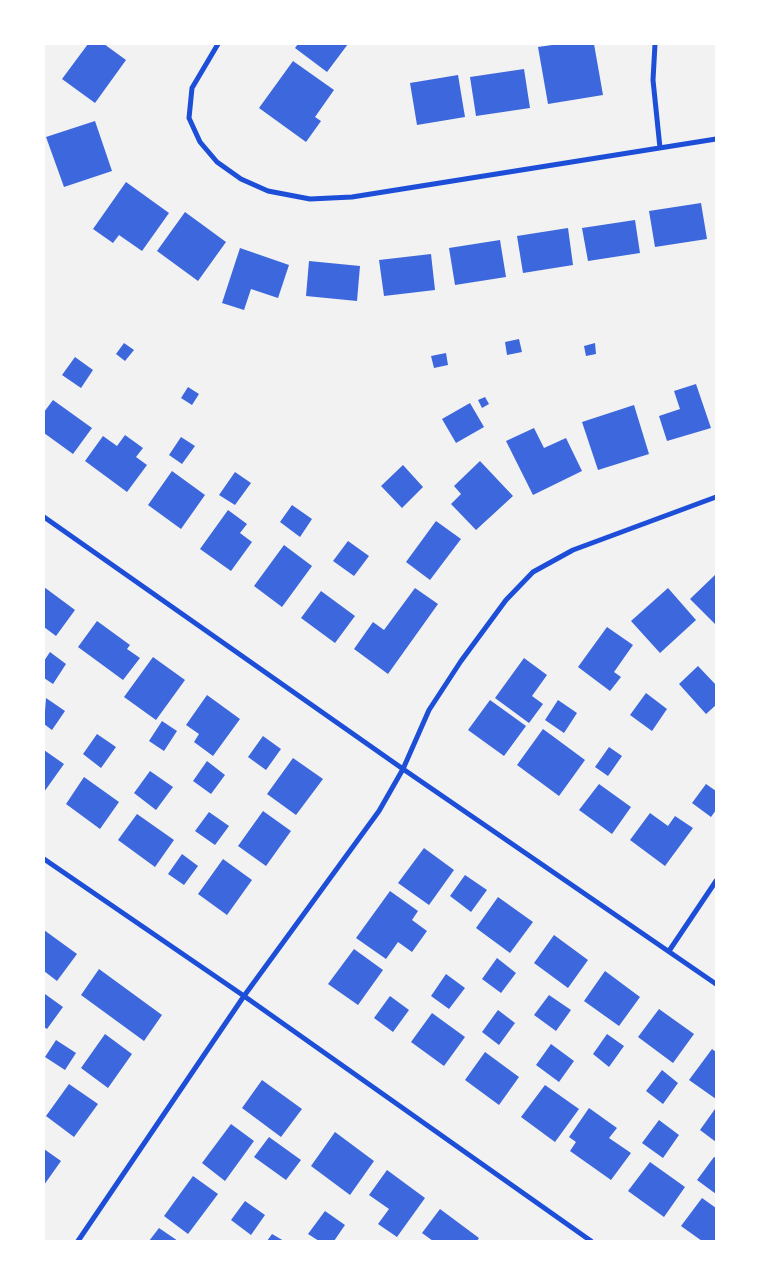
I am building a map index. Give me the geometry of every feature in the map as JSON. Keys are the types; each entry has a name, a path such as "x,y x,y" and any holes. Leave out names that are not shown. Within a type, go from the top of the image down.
{"street":[{"path":"218,44 192,88 189,118 200,142 217,162 241,179 268,191 310,199 352,197 716,139"},
{"path":"655,44 653,80 660,148"},
{"path":"78,1241 244,996 379,811 403,769 429,710 506,600 533,572 573,550 716,497"},
{"path":"44,518 403,769 716,984"},
{"path":"44,860 244,996 591,1241"},
{"path":"669,951 716,881"}],"building":[{"path":"88,44 104,44 126,60 95,103 62,79"},
{"path":"298,44 348,44 327,72 295,48"},
{"path":"559,44 594,44 603,95 548,104 538,47"},
{"path":"293,61 334,90 315,117 321,121 306,142 259,108"},
{"path":"524,69 530,108 476,116 470,77"},
{"path":"458,75 465,117 417,125 410,83"},
{"path":"95,121 112,171 64,187 46,137"},
{"path":"126,182 169,213 142,251 119,235 113,243 93,229"},
{"path":"701,203 707,239 655,247 649,211"},
{"path":"185,212 226,242 198,281 157,251"},
{"path":"635,220 640,253 588,261 582,228"},
{"path":"568,228 573,265 523,273 517,236"},
{"path":"500,240 506,277 455,285 449,248"},
{"path":"240,248 289,265 278,298 251,289 244,310 222,303"},
{"path":"431,254 435,290 384,296 379,260"},
{"path":"309,261 360,266 357,301 306,296"},
{"path":"519,339 522,352 507,355 505,342"},
{"path":"124,343 134,350 125,361 116,354"},
{"path":"595,343 596,354 586,356 584,346"},
{"path":"446,353 448,365 434,368 431,356"},
{"path":"75,357 93,370 81,388 62,375"},
{"path":"696,384 711,428 667,441 659,416 680,409 674,391"},
{"path":"188,387 199,394 192,405 181,398"},
{"path":"485,397 489,404 482,408 478,400"},
{"path":"53,400 92,428 73,454 44,433 44,412"},
{"path":"470,403 484,427 456,443 442,419"},
{"path":"634,405 649,454 598,470 582,422"},
{"path":"534,428 544,448 566,438 582,471 533,495 506,441"},
{"path":"125,435 143,448 136,457 147,465 127,492 85,461 103,436 117,446"},
{"path":"181,437 195,446 182,464 169,455"},
{"path":"480,461 513,496 476,530 451,504 461,494 454,486"},
{"path":"403,465 423,487 402,508 381,486"},
{"path":"172,471 205,495 181,529 148,505"},
{"path":"235,472 251,483 235,505 219,495"},
{"path":"292,505 312,519 300,537 280,522"},
{"path":"228,510 247,524 240,533 252,542 231,571 200,549"},
{"path":"436,521 461,539 430,580 406,562"},
{"path":"348,541 369,556 354,576 333,561"},
{"path":"284,545 312,566 282,607 254,586"},
{"path":"716,574 716,625 690,599"},
{"path":"44,587 75,610 56,636 44,627"},
{"path":"415,588 438,604 388,674 354,649 373,622 384,630"},
{"path":"668,588 696,620 660,653 631,621"},
{"path":"321,591 355,616 335,643 301,618"},
{"path":"97,621 130,645 127,649 140,658 123,680 78,647"},
{"path":"607,627 633,645 614,672 621,677 610,691 578,667"},
{"path":"50,652 66,664 53,684 44,678 44,661"},
{"path":"153,657 185,680 156,720 124,697"},
{"path":"524,658 547,675 532,696 543,704 529,723 495,698"},
{"path":"698,666 716,685 716,705 706,714 679,684"},
{"path":"646,693 667,709 652,731 630,715"},
{"path":"207,695 240,719 213,756 194,742 199,734 186,725"},
{"path":"46,698 65,711 52,730 44,724"},
{"path":"490,700 526,726 504,756 468,730"},
{"path":"558,700 577,713 564,733 545,720"},
{"path":"162,721 177,731 164,751 149,741"},
{"path":"543,729 585,760 559,796 517,765"},
{"path":"97,734 116,747 101,768 83,754"},
{"path":"263,736 281,749 266,770 248,757"},
{"path":"609,747 622,756 608,776 595,767"},
{"path":"44,750 64,764 44,792"},
{"path":"293,758 323,779 296,815 267,794"},
{"path":"207,761 225,775 211,794 193,781"},
{"path":"150,771 173,787 156,810 134,793"},
{"path":"84,777 119,802 100,829 66,804"},
{"path":"599,784 631,807 612,834 579,810"},
{"path":"706,784 716,791 716,810 711,817 692,803"},
{"path":"263,811 291,831 266,866 238,846"},
{"path":"209,812 229,826 215,845 195,831"},
{"path":"650,813 668,826 675,816 693,828 665,866 630,840"},
{"path":"137,814 174,840 155,867 118,840"},
{"path":"424,848 454,870 429,905 398,883"},
{"path":"182,854 198,866 184,885 168,874"},
{"path":"223,859 252,880 227,915 198,894"},
{"path":"465,875 487,890 471,912 450,896"},
{"path":"390,891 418,911 412,920 427,931 412,952 398,942 386,959 356,938"},
{"path":"498,897 533,922 510,953 476,928"},
{"path":"44,930 77,954 57,981 44,971"},
{"path":"554,935 588,960 568,988 534,963"},
{"path":"354,949 383,970 358,1005 328,984"},
{"path":"497,958 516,973 501,993 482,979"},
{"path":"99,969 162,1015 144,1041 81,995"},
{"path":"605,971 640,997 619,1026 584,1001"},
{"path":"446,974 465,988 449,1009 431,996"},
{"path":"45,994 63,1007 47,1029 44,1027"},
{"path":"549,995 571,1010 556,1031 534,1015"},
{"path":"390,996 409,1010 393,1032 374,1018"},
{"path":"659,1009 694,1034 673,1063 638,1037"},
{"path":"498,1010 515,1023 499,1045 482,1032"},
{"path":"432,1013 465,1037 444,1066 411,1042"},
{"path":"105,1034 132,1054 108,1088 81,1068"},
{"path":"607,1034 624,1046 609,1067 593,1054"},
{"path":"56,1040 76,1053 65,1070 45,1057"},
{"path":"551,1044 574,1061 559,1082 536,1065"},
{"path":"712,1049 716,1052 716,1099 689,1080"},
{"path":"485,1052 519,1077 499,1105 465,1080"},
{"path":"662,1070 678,1083 663,1104 646,1091"},
{"path":"262,1080 302,1109 281,1137 242,1108"},
{"path":"69,1084 98,1104 74,1137 46,1116"},
{"path":"545,1085 579,1109 555,1142 521,1117"},
{"path":"589,1108 617,1128 609,1138 631,1153 611,1180 570,1151 576,1142 569,1137"},
{"path":"716,1110 716,1142 700,1130"},
{"path":"659,1120 679,1135 663,1158 642,1143"},
{"path":"231,1124 254,1141 225,1181 202,1163"},
{"path":"335,1132 374,1161 350,1195 311,1166"},
{"path":"269,1137 301,1160 286,1180 254,1157"},
{"path":"44,1149 61,1161 44,1185"},
{"path":"714,1157 716,1158 716,1194 697,1180"},
{"path":"650,1162 685,1187 664,1217 628,1191"},
{"path":"387,1170 425,1198 397,1237 378,1224 389,1209 369,1195"},
{"path":"193,1176 218,1194 188,1234 164,1216"},
{"path":"702,1198 716,1208 716,1241 702,1241 681,1226"},
{"path":"245,1201 265,1215 251,1235 231,1220"},
{"path":"440,1209 479,1238 477,1241 433,1241 422,1233"},
{"path":"325,1211 345,1225 334,1241 319,1241 308,1234"},
{"path":"159,1228 178,1241 149,1241"},
{"path":"272,1234 284,1241 267,1241"}]}
